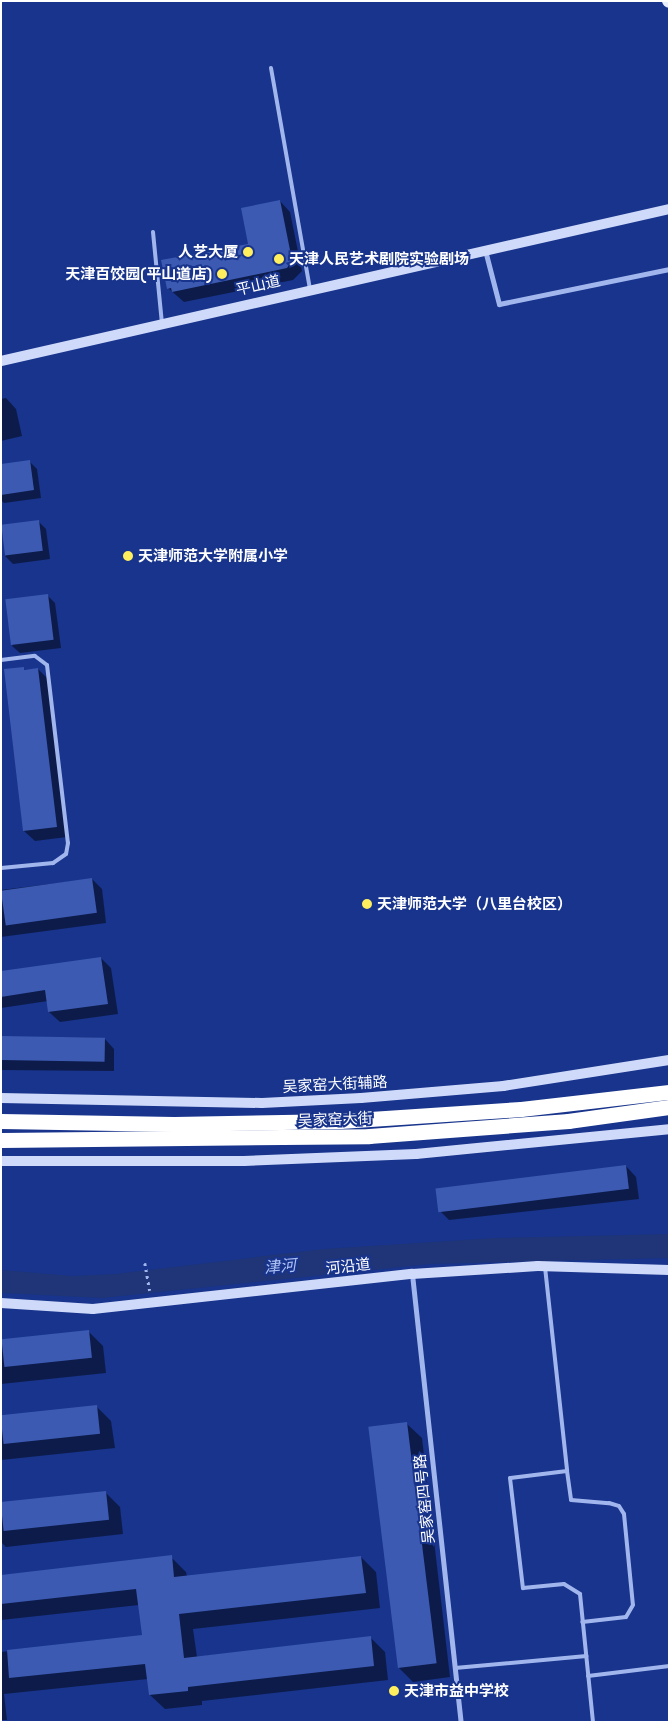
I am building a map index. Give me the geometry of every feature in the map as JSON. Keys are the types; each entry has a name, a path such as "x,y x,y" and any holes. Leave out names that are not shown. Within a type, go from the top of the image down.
{"highway":[{"name":"吴家窑大街","path":"1,1121 98,1123 340,1121 454,1114 669,1092"},
{"name":"吴家窑大街","path":"1,1140 369,1136 568,1121 667,1108"}],"main road":[{"path":"644,1096 669,1087"}],"street":[{"name":"平山道","path":"1,361 310,289 669,209"},
{"path":"485,250 498,304 669,269"},
{"name":"吴家窑大街辅路","path":"1,1098 262,1103 361,1098 503,1086 669,1060"},
{"path":"1,1162 244,1161 416,1154 667,1130"},
{"name":"河沿道","path":"1,1304 93,1309 412,1274 545,1266 669,1270"},
{"name":"吴家窑四号路","path":"412,1274 461,1722"}],"lane":[{"path":"271,68 310,289"},
{"path":"153,232 162,323"},
{"path":"1,660 35,656 47,665 68,843 66,854 54,863 1,868"},
{"path":"545,1266 571,1500 609,1503 619,1506 624,1514 632,1587 633,1605 626,1617 582,1622"},
{"path":"567,1471 510,1478 523,1588 571,1586 580,1594 593,1722"},
{"path":"455,1668 586,1656"},
{"path":"588,1676 669,1666"}],"path":[{"path":"146,1263 151,1302"}],"water":[{"name":"津河","path":"669,1234 669,1258 430,1264 102,1298 1,1293 1,1270 73,1276 115,1274 324,1249 494,1238"}],"building":[{"name":"人艺大厦","path":"280,200 292,260 287,268 172,292 171,288 167,289 161,260 248,244 241,208"},
{"path":"30,460 34,490 1,495 1,464"},
{"path":"39,520 43,551 5,555 1,525"},
{"path":"48,594 54,640 11,645 5,599"},
{"path":"24,667 24,670 38,668 57,827 23,831 4,669"},
{"path":"92,878 97,913 6,925 1,891"},
{"path":"101,957 108,1004 48,1012 45,990 1,997 1,971"},
{"path":"1,1036 105,1038 105,1062 1,1060"},
{"path":"626,1165 629,1189 438,1212 435,1188"},
{"path":"89,1330 92,1358 4,1367 1,1339"},
{"path":"97,1405 100,1434 4,1444 1,1415"},
{"path":"407,1422 437,1663 398,1668 368,1427"},
{"path":"106,1491 109,1520 4,1531 1,1502"},
{"path":"172,1555 174,1577 361,1556 366,1593 179,1614 184,1658 371,1636 374,1666 188,1687 188,1691 149,1695 145,1664 9,1678 7,1650 142,1635 136,1589 1,1604 1,1575"}],"place":[{"name":"人艺大厦","path":"248,252"},
{"name":"天津人民艺术剧院实验剧场","path":"279,259"},
{"name":"天津百饺园(平山道店)","path":"222,274"},
{"name":"天津师范大学附属小学","path":"128,556"},
{"name":"天津师范大学（八里台校区）","path":"367,904"},
{"name":"天津市益中学校","path":"394,1691"}]}
